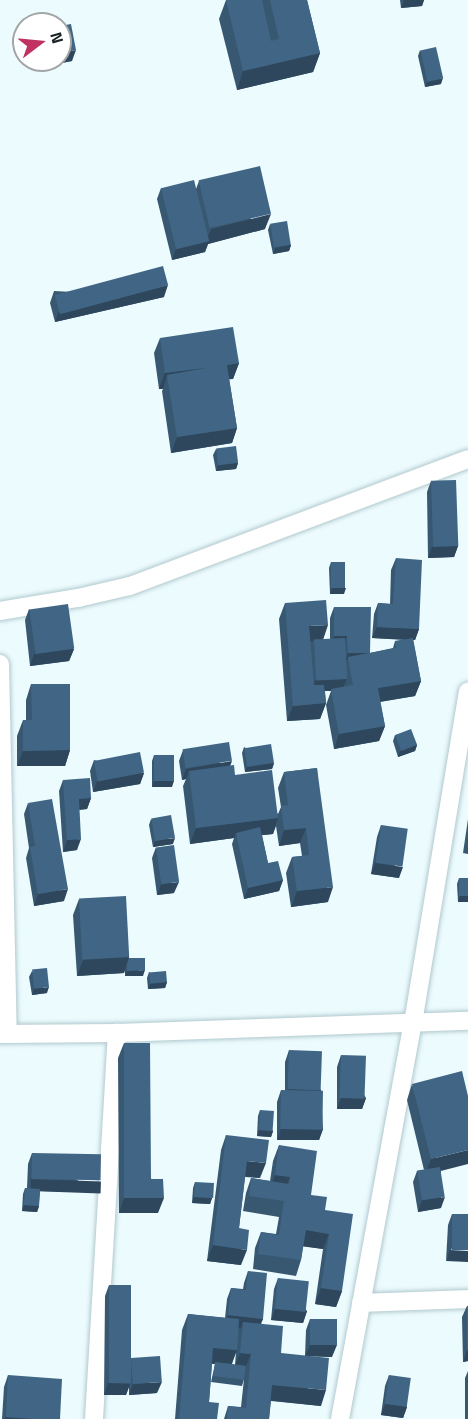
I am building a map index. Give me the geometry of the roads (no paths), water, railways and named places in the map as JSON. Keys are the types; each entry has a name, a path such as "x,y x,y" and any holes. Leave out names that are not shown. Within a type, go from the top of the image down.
{"street":[{"path":"0,611 78,598 130,586 468,459"},
{"path":"0,664 4,1034 117,1033 468,1021"},
{"path":"340,1419 413,1023 468,692"},
{"path":"94,1419 117,1033"},
{"path":"361,1303 468,1299"}]}
